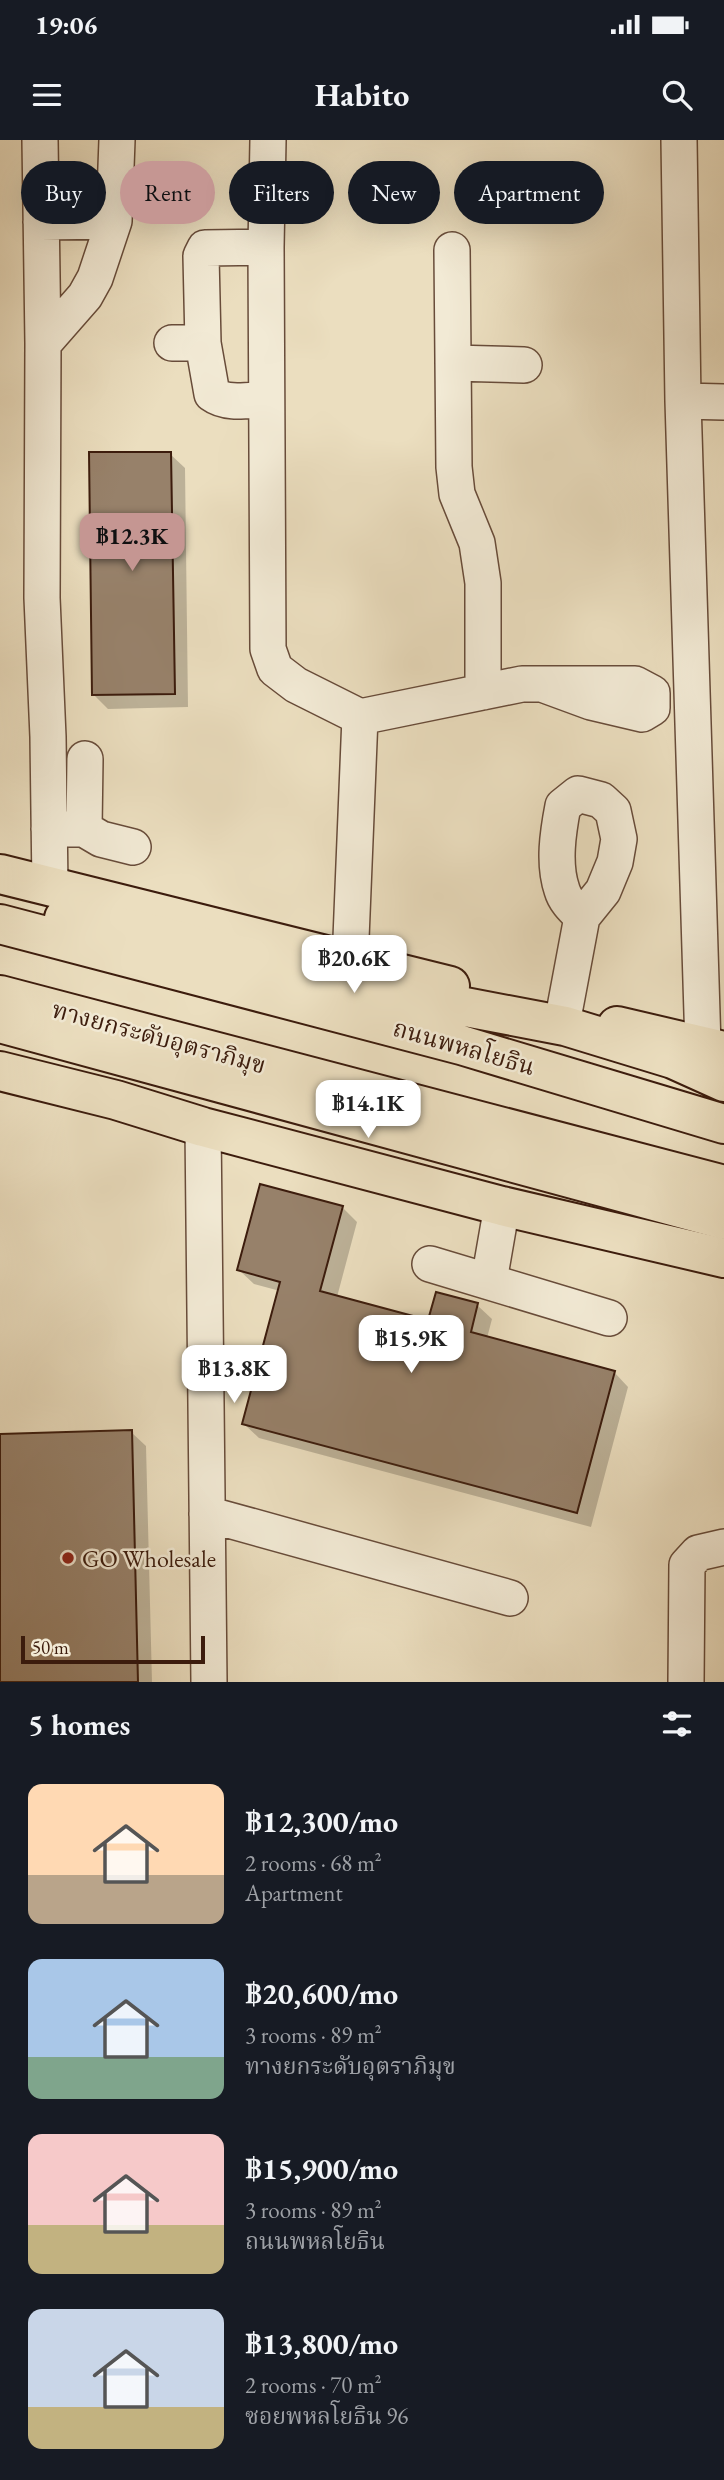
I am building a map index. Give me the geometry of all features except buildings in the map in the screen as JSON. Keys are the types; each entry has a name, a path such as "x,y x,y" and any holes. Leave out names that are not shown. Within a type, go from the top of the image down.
{"main road":[{"path":"0,874 350,963 713,1048"},
{"path":"0,907 137,930 350,985 565,1026 673,1059 724,1082"},
{"name":"ถนนพหลโยธิน","path":"0,924 461,1045 724,1124"},
{"name":"ทางยกระดับอุตราภิมุข","path":"0,995 724,1185"},
{"path":"0,1023 724,1220"},
{"path":"0,1071 116,1100 203,1127 502,1206 724,1258"}],"street":[{"path":"40,140 40,161"},
{"path":"43,344 86,296 94,278 114,221 117,140"},
{"path":"268,140 268,649 275,670 296,685 360,717 522,684 542,684"},
{"path":"679,140 683,401 713,1048"},
{"path":"106,221 114,221"},
{"path":"41,224 42,598 50,887"},
{"path":"266,247 205,248 201,256 188,343 212,394 219,399 237,401 266,399"},
{"path":"452,250 454,467 457,494 477,543 483,583 483,692"},
{"path":"453,363 524,365"},
{"path":"683,401 724,401"},
{"path":"350,963 360,717"},
{"path":"84,828 85,759"},
{"path":"49,829 84,828 101,839 133,847"},
{"path":"564,1013 582,917"},
{"path":"203,1127 209,1682"},
{"path":"489,1281 502,1206"},
{"path":"430,1264 609,1318"},
{"path":"207,1514 510,1598"},
{"path":"686,1682 687,1566 698,1553 724,1547"}],"place":[{"name":"GO Wholesale","path":"68,1558"}]}
